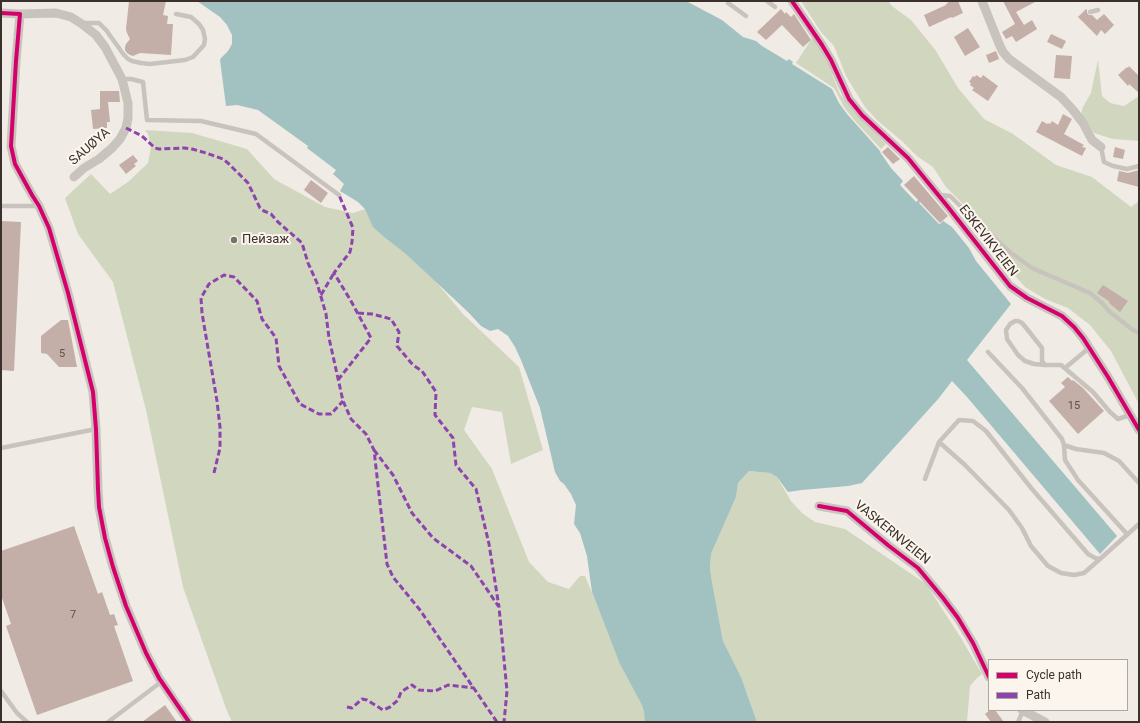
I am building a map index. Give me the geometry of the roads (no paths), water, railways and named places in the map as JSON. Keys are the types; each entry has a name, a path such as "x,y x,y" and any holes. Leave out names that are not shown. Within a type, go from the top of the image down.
{"street":[{"name":"ESKEVIKVEIEN","path":"792,1 822,45 850,99 862,115 908,158 1010,286 1027,298 1062,316 1074,327 1108,377 1139,430"},
{"path":"982,1 1000,46 1006,55 1016,65 1061,97 1073,110 1092,140 1101,147"},
{"name":"SAUØYA","path":"1,13 56,14 71,18 82,24 96,35 105,47 122,78 128,103 126,128 120,139 112,148 74,177"},
{"path":"20,14 11,146 15,164 50,228 93,392 99,508 113,567 126,606 146,653 161,682 189,722"},
{"name":"VASKERNVEIEN","path":"820,506 847,511 918,568 958,618 973,643 988,675"},
{"path":"1025,711 1045,722"}],"lane":[{"path":"766,1 775,7"},
{"path":"727,2 746,16"},
{"path":"1090,12 1098,10"},
{"path":"82,24 99,23 128,59 150,64 185,60 193,57 204,45 204,30 200,24 191,17 176,14"},
{"path":"122,78 143,82 146,120 201,121 256,134 339,194"},
{"path":"1101,147 1104,162 1113,166 1127,169 1139,166"},
{"path":"939,195 950,196 1011,253 1032,268 1090,294 1127,326 1139,334"},
{"path":"1,206 39,206"},
{"path":"1045,365 1042,361 1042,348 1022,323 1018,321 1010,324 1006,330 1007,339 1018,355 1025,361 1034,364 1045,365 1061,365 1093,392 1118,419 1130,415"},
{"path":"1065,368 1089,348"},
{"path":"988,352 1022,388 1062,439 1065,460 1078,480 1127,534"},
{"path":"925,479 938,442 959,420 973,421 986,431 1032,490 1088,554 1100,559"},
{"path":"1,448 96,429"},
{"path":"938,442 965,465 1009,510 1022,528 1032,546 1048,566 1061,573 1074,576 1084,573 1139,524"},
{"path":"1064,445 1076,449 1104,453 1119,460 1139,483"},
{"path":"108,722 161,682"},
{"path":"1,691 16,713 26,722"},
{"path":"1018,722 1023,711"}],"water":[{"path":"197,1 686,1 722,20 743,37 756,41 787,61 789,59 793,62 792,64 832,89 839,103 847,114 880,151 891,168 903,181 900,185 916,202 921,198 922,199 919,203 939,224 943,221 952,227 969,248 976,261 1011,304 967,360 1117,536 1100,554 952,381 939,398 862,483 848,486 788,492 777,477 770,473 749,471 738,483 736,497 711,554 710,569 723,641 741,677 757,722 645,722 642,705 620,664 592,592 587,556 580,533 574,524 576,505 571,494 560,481 555,472 540,408 515,347 508,336 498,329 490,331 481,326 406,254 373,227 365,209 358,202 340,191 344,184 333,174 336,170 307,148 308,146 258,110 237,105 226,106 220,60 232,44 232,35 227,25 220,17"}],"place":[{"name":"Пейзаж","path":"234,240"}]}
